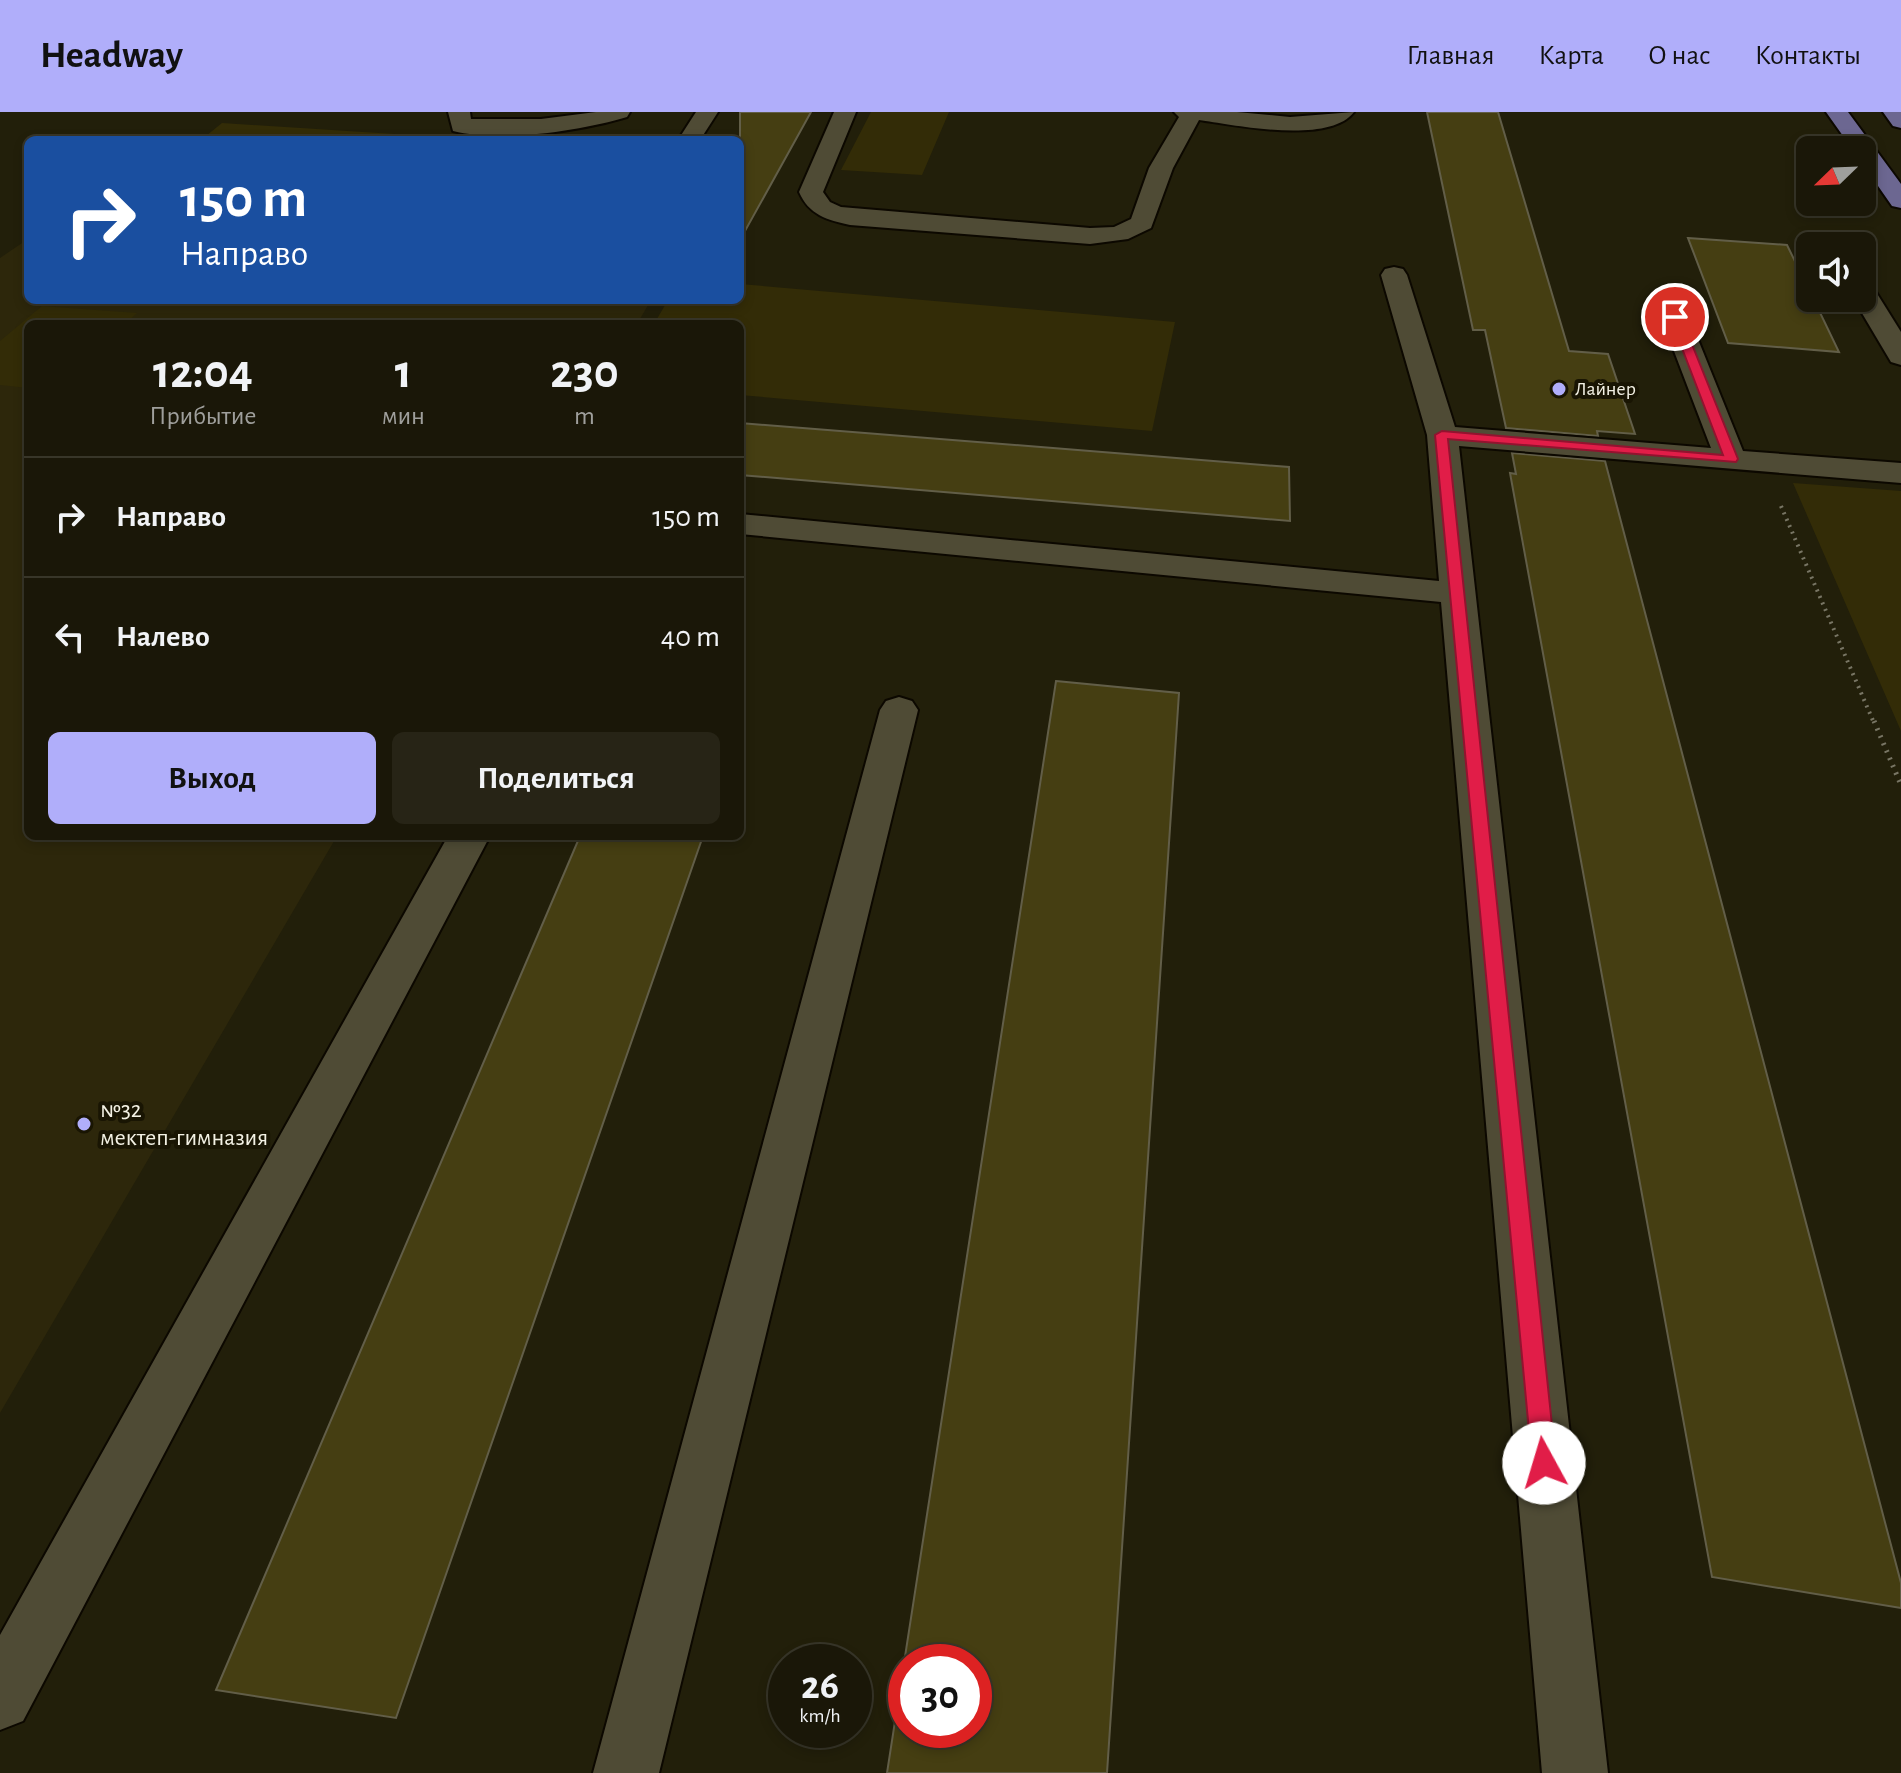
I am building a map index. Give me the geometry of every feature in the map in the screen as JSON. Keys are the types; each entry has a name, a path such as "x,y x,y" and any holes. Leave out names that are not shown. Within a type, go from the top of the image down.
{"main road":[{"path":"1837,112 1901,201"},
{"path":"1894,112 1901,121"}],"street":[{"path":"459,112 461,126 525,127 593,121 619,112"},
{"path":"692,136 707,112"},
{"path":"845,112 811,192 814,200 831,213 850,218 1090,236 1119,234 1142,223 1161,168 1192,113"},
{"path":"1185,112 1310,123 1336,118 1343,112"},
{"path":"1394,275 1442,435 1575,1773"},
{"path":"1875,312 1901,356"},
{"path":"1675,317 1747,460"},
{"path":"1442,435 1901,473"},
{"path":"744,524 1457,593"},
{"path":"626,1773 899,710"},
{"path":"0,1698 467,840"}],"path":[{"path":"1747,460 1901,785"}],"shaded area":[{"path":"871,112 949,112 922,175 841,170"},
{"path":"222,123 410,135 409,136 206,136"},
{"name":"№32 мектеп-гимназия","path":"24,242 24,304 649,304 639,320 24,320 24,840 335,840 0,1413 0,258"},
{"path":"744,284 1175,322 1152,431 744,395 744,320 656,320 666,304 744,304"},
{"path":"42,306 137,313 129,320 25,320"},
{"path":"24,321 24,388 0,385 0,341"},
{"path":"1793,483 1901,491 1901,731"}],"building":[{"path":"740,112 811,112 744,233 744,136 740,136"},
{"path":"1427,112 1498,112 1569,351 1608,354 1635,434 1597,431 1598,436 1506,428 1485,330 1473,330"},
{"path":"1688,238 1787,245 1796,263 1796,312 1820,312 1839,352 1728,343"},
{"path":"744,423 1289,467 1290,521 744,475"},
{"path":"1512,453 1605,461 1901,1583 1901,1608 1712,1577 1510,473 1516,474"},
{"path":"1056,681 1179,693 1107,1773 887,1773 891,1748 992,1748 992,1644 907,1644"},
{"path":"578,840 702,840 396,1718 216,1690"}],"place":[{"name":"Лайнер","path":"1559,389"},
{"name":"№32 мектеп-гимназия","path":"84,1124"}],"route":[{"path":"1544,1463 1442,435 1731,459 1675,317"}]}
